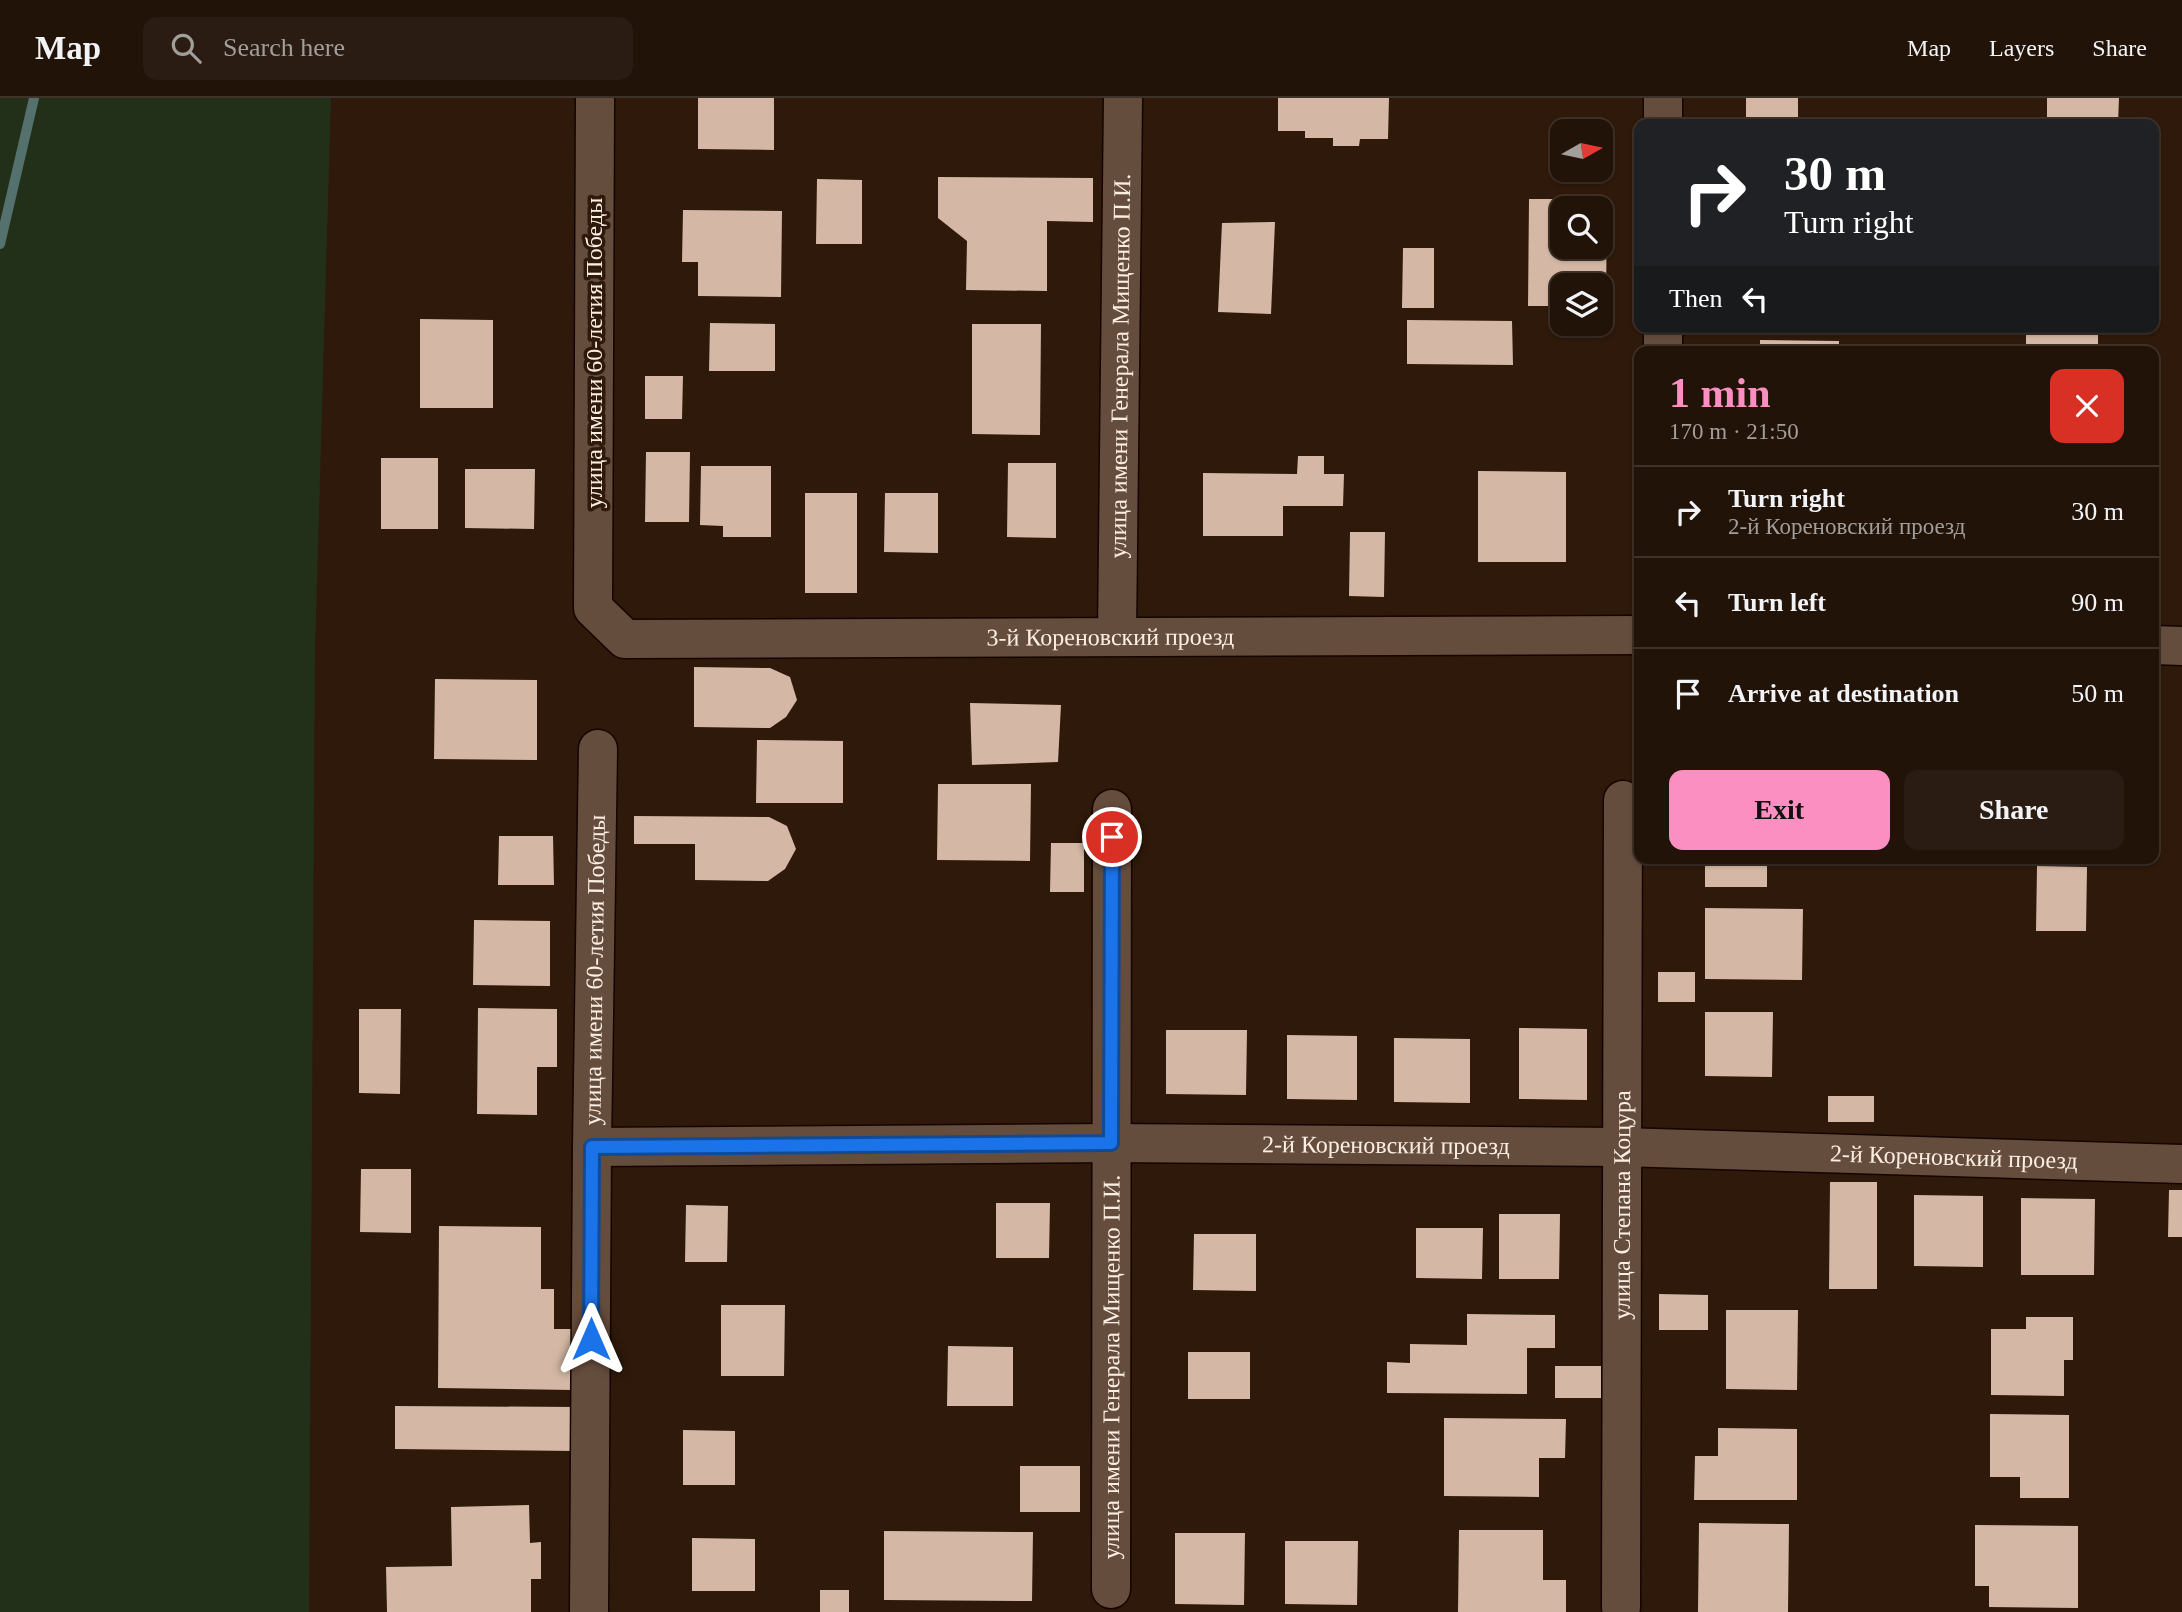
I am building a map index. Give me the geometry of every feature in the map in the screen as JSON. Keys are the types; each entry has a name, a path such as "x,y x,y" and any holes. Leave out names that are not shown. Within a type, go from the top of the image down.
{"street":[{"name":"улица имени 60-летия Победы","path":"593,608 595,98"},
{"name":"улица имени Генерала Мищенко П.И.","path":"1117,636 1123,98"},
{"path":"1663,98 1663,119"},
{"name":"3-й Кореновский проезд","path":"593,608 625,639 1634,635"},
{"path":"2159,645 2182,646"},
{"name":"улица имени 60-летия Победы","path":"589,1612 598,749"},
{"name":"улица Степана Коцура","path":"1621,1607 1620,1147 1623,800"},
{"name":"улица имени Генерала Мищенко П.И.","path":"1111,1590 1112,809"},
{"name":"2-й Кореновский проезд","path":"592,1147 1111,1143 1620,1147 2182,1164"}],"green space":[{"path":"0,98 331,98 315,651 309,1612 0,1612"}],"building":[{"path":"698,98 774,98 774,150 698,149"},
{"path":"1278,98 1389,98 1388,139 1360,139 1359,146 1333,146 1333,138 1305,138 1305,131 1278,131"},
{"path":"1746,98 1798,98 1798,119 1746,119"},
{"path":"2047,98 2119,98 2118,119 2047,119"},
{"path":"938,177 1093,178 1093,222 1047,221 1047,291 966,290 967,241 938,218"},
{"path":"817,179 862,180 862,244 816,244"},
{"path":"1529,199 1550,199 1550,259 1606,259 1606,273 1550,273 1550,306 1528,306"},
{"path":"683,210 782,211 781,297 698,296 698,262 682,262"},
{"path":"1275,222 1271,314 1218,312 1222,223"},
{"path":"1403,248 1434,248 1434,308 1402,308"},
{"path":"420,319 493,320 493,408 420,408"},
{"path":"1407,320 1512,321 1513,365 1407,364"},
{"path":"710,323 775,324 775,371 709,371"},
{"path":"972,324 1041,324 1040,435 972,434"},
{"path":"2026,333 2098,333 2098,346 2026,346"},
{"path":"1760,340 1839,341 1839,346 1760,346"},
{"path":"645,376 683,376 682,419 645,419"},
{"path":"646,452 690,452 689,522 645,522"},
{"path":"1298,456 1324,456 1324,474 1344,474 1343,506 1283,506 1283,536 1203,536 1203,473 1297,474"},
{"path":"381,458 438,458 438,529 381,529"},
{"path":"1008,463 1056,463 1056,538 1007,537"},
{"path":"701,466 771,466 771,537 723,537 723,526 700,525"},
{"path":"465,469 535,469 534,529 465,528"},
{"path":"1478,471 1566,472 1566,562 1478,562"},
{"path":"805,493 857,493 857,593 805,593"},
{"path":"885,493 938,493 938,553 884,552"},
{"path":"1350,532 1385,532 1384,597 1349,596"},
{"path":"694,667 770,668 790,677 797,700 786,717 770,728 694,727"},
{"path":"435,679 537,680 537,760 434,759"},
{"path":"970,703 1061,705 1058,762 972,765"},
{"path":"757,740 843,741 843,803 756,803"},
{"path":"938,784 1031,784 1030,861 937,860"},
{"path":"634,816 769,817 787,826 796,849 785,869 768,881 695,880 695,844 634,844"},
{"path":"499,836 553,836 554,885 498,885"},
{"path":"1051,843 1084,843 1084,892 1050,892"},
{"path":"1705,864 1767,864 1767,887 1705,887"},
{"path":"2037,866 2087,867 2086,931 2036,931"},
{"path":"1705,908 1803,909 1802,980 1705,979"},
{"path":"474,920 550,921 550,986 473,985"},
{"path":"1658,972 1695,972 1695,1002 1658,1002"},
{"path":"478,1008 557,1009 557,1067 537,1067 537,1115 477,1114"},
{"path":"359,1009 401,1009 400,1094 359,1093"},
{"path":"1705,1012 1773,1012 1772,1077 1705,1076"},
{"path":"1519,1028 1587,1029 1587,1100 1519,1099"},
{"path":"1166,1030 1247,1030 1246,1095 1166,1094"},
{"path":"1287,1035 1357,1036 1357,1100 1287,1099"},
{"path":"1394,1038 1470,1039 1470,1103 1394,1102"},
{"path":"1828,1096 1874,1096 1874,1122 1828,1122"},
{"path":"361,1169 411,1169 411,1233 360,1232"},
{"path":"1830,1182 1877,1182 1877,1289 1829,1289"},
{"path":"2169,1190 2182,1190 2182,1237 2168,1237"},
{"path":"1914,1195 1983,1196 1983,1267 1914,1266"},
{"path":"2021,1198 2095,1199 2094,1275 2021,1275"},
{"path":"996,1203 1050,1203 1049,1258 996,1258"},
{"path":"686,1205 728,1206 727,1262 685,1262"},
{"path":"1499,1214 1560,1214 1559,1279 1499,1279"},
{"path":"439,1226 541,1227 541,1289 554,1289 554,1329 573,1329 573,1390 438,1388"},
{"path":"1416,1228 1483,1228 1482,1279 1416,1278"},
{"path":"1194,1234 1256,1234 1256,1291 1193,1290"},
{"path":"1659,1294 1708,1295 1708,1330 1659,1330"},
{"path":"721,1305 785,1305 784,1376 721,1376"},
{"path":"1726,1310 1798,1310 1797,1390 1726,1389"},
{"path":"1467,1314 1555,1315 1555,1348 1527,1348 1527,1394 1387,1393 1387,1362 1410,1363 1410,1344 1467,1345"},
{"path":"2026,1317 2073,1317 2073,1360 2064,1360 2064,1396 1991,1395 1991,1329 2026,1329"},
{"path":"948,1346 1013,1347 1013,1406 947,1406"},
{"path":"1188,1352 1250,1352 1250,1399 1188,1399"},
{"path":"1555,1366 1601,1366 1601,1398 1555,1398"},
{"path":"395,1406 576,1407 576,1451 395,1449"},
{"path":"1990,1414 2069,1415 2069,1498 2020,1498 2020,1477 1990,1477"},
{"path":"1444,1418 1566,1419 1565,1458 1539,1458 1539,1497 1444,1496"},
{"path":"1718,1428 1797,1429 1797,1500 1694,1500 1695,1456 1718,1456"},
{"path":"683,1430 735,1431 735,1485 683,1485"},
{"path":"1020,1466 1080,1466 1080,1512 1020,1512"},
{"path":"529,1505 530,1543 541,1542 541,1579 531,1579 531,1612 387,1612 386,1567 452,1566 451,1507"},
{"path":"1699,1523 1789,1524 1788,1612 1698,1612"},
{"path":"1975,1525 2078,1526 2078,1608 1989,1607 1989,1586 1975,1586"},
{"path":"1459,1530 1543,1530 1543,1580 1566,1580 1566,1612 1458,1612"},
{"path":"884,1531 1033,1532 1032,1601 884,1600"},
{"path":"1175,1533 1245,1533 1244,1605 1175,1604"},
{"path":"692,1538 755,1539 755,1591 692,1591"},
{"path":"1285,1541 1358,1541 1357,1605 1285,1604"},
{"path":"820,1590 849,1590 849,1612 820,1612"}],"waterway":[{"path":"0,244 34,98"}],"route":[{"path":"591,1339 592,1147 1111,1143 1112,837"}]}
